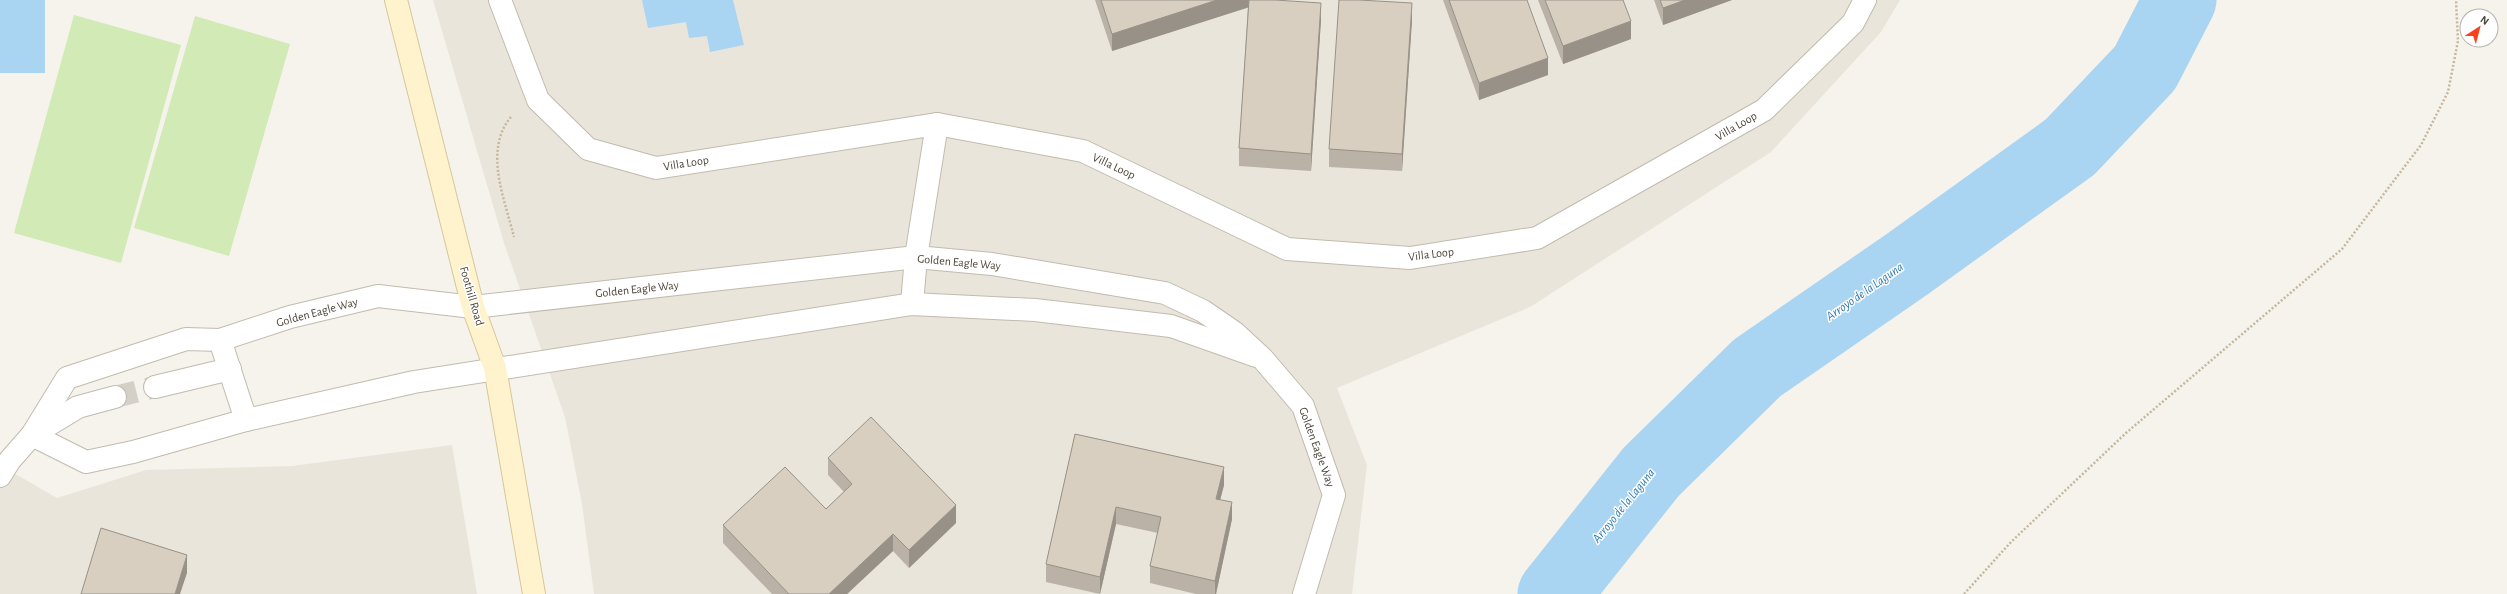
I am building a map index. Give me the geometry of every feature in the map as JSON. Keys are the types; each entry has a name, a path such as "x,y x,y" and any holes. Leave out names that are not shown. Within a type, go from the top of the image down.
{"main road":[{"name":"Foothill Road","path":"396,0 473,307 495,368 534,594"}],"street":[{"name":"Villa Loop","path":"500,0 538,100 588,148 656,168 937,124 1083,151 1287,248 1410,258 1537,238 1544,235 1764,110 1853,23 1865,0"},
{"path":"912,304 916,257 937,124"},
{"name":"Golden Eagle Way","path":"32,435 67,378 186,339 220,340 290,317 378,296 473,307 916,257 992,264 1165,293 1203,311 1236,333 1262,358 1304,406 1334,495 1304,594"},
{"name":"Golden Eagle Way","path":"32,435 86,462 133,452 246,420 414,382 495,368 912,304 1035,310 1171,326 1262,358"},
{"path":"220,340 246,420"},
{"path":"156,387 230,369"},
{"name":"Golden Eagle Way","path":"3,460 32,435 78,407 115,397"}],"path":[{"path":"1964,594 2011,542 2126,433 2342,249 2421,146 2448,92 2458,41 2456,0"},
{"path":"514,237 497,173 501,129 534,89"}],"shaded area":[{"path":"433,0 1900,0 1881,32 1771,152 1530,307 1337,388 1367,465 1352,594 594,594 582,504 565,417 504,243"},
{"path":"452,445 477,594 0,594 0,465 57,498 146,470 292,466"}],"green space":[{"path":"74,15 181,45 121,263 14,233"},
{"path":"195,16 290,44 229,256 134,228"}],"water":[{"path":"0,0 45,0 45,73 0,73"},
{"path":"642,0 733,0 744,45 710,52 707,36 689,38 686,22 648,28"}],"building":[{"path":"1101,0 1217,0 1112,34"},
{"path":"1249,0 1321,3 1311,154 1239,148"},
{"path":"1339,0 1412,3 1402,154 1329,149"},
{"path":"1449,0 1527,0 1548,58 1479,83"},
{"path":"1545,0 1623,0 1631,21 1563,46"},
{"path":"1660,0 1685,0 1663,8"},
{"path":"871,417 956,505 909,550 893,534 829,594 789,594 723,525 785,467 826,509 852,484 828,458"},
{"path":"1075,434 1224,467 1216,499 1232,502 1215,581 1150,566 1161,517 1116,507 1100,577 1046,564"},
{"path":"101,528 187,555 175,594 81,594"}],"waterway":[{"name":"Arroyo de la Laguna","path":"1554,594 1651,472 1757,368 1906,265 2070,147 2145,68 2180,0"}],"tunnel":[{"path":"115,397 155,387"}]}
